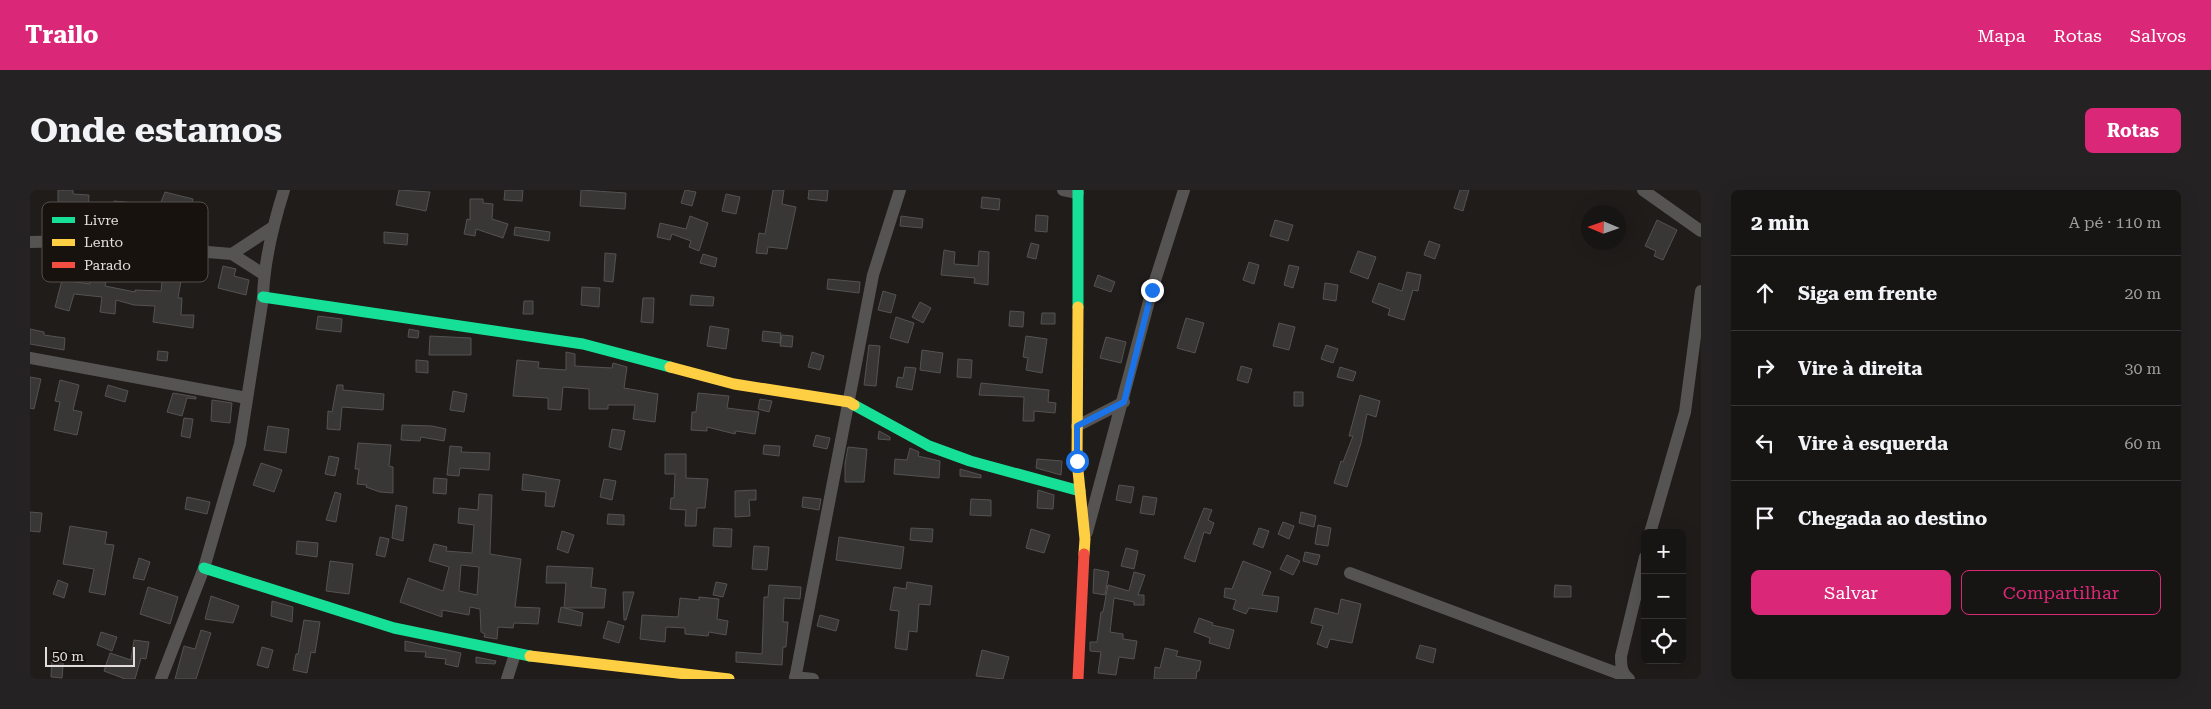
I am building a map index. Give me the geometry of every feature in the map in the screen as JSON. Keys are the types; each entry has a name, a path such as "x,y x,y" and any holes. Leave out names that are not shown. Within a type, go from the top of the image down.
{"street":[{"path":"161,679 204,568 240,444 263,298 263,274 273,227 284,190"},
{"path":"812,679 795,678 873,275 900,190"},
{"path":"1063,190 1078,192 1077,461 1085,539 1078,679"},
{"path":"1085,539 1124,402 1152,290 1184,190"},
{"path":"1643,190 1701,231"},
{"path":"232,254 273,227"},
{"path":"208,252 232,254 263,274"},
{"path":"1651,529 1685,412 1701,291"},
{"path":"263,298 583,344 734,384 849,402 929,446 970,462 1080,491"},
{"path":"30,358 247,398"},
{"path":"1077,426 1124,402"},
{"path":"204,568 394,628 515,654 729,679"},
{"path":"1350,572 1627,677"},
{"path":"1627,677 1621,666 1621,656 1641,574"},
{"path":"507,679 515,654"}],"building":[{"path":"58,190 73,190 73,194 89,195 89,202 58,202"},
{"path":"399,190 430,192 426,211 396,205"},
{"path":"505,190 523,190 522,201 504,200"},
{"path":"581,190 626,193 625,209 580,206"},
{"path":"685,190 696,192 692,206 681,203"},
{"path":"773,190 784,190 782,204 796,207 787,249 768,247 767,254 756,253 759,233 765,234"},
{"path":"809,190 828,190 827,201 808,199"},
{"path":"1460,190 1469,190 1463,211 1454,208"},
{"path":"165,192 193,199 192,202 161,202"},
{"path":"726,194 740,197 736,214 722,211"},
{"path":"982,197 1000,199 999,210 981,208"},
{"path":"470,199 483,199 483,203 493,204 492,219 508,224 503,238 476,229 475,236 464,234 467,219 470,220"},
{"path":"1036,215 1048,216 1047,232 1035,231"},
{"path":"690,216 708,223 699,251 689,247 691,241 672,234 670,240 657,237 660,223 686,229"},
{"path":"901,216 923,219 922,228 900,226"},
{"path":"1275,220 1293,225 1288,241 1270,236"},
{"path":"1657,220 1677,230 1663,260 1654,256 1656,251 1645,246"},
{"path":"515,227 550,232 549,241 514,235"},
{"path":"384,232 408,234 407,245 384,243"},
{"path":"1429,241 1440,245 1435,259 1424,255"},
{"path":"1031,243 1039,245 1036,259 1027,257"},
{"path":"944,250 955,252 954,264 978,266 979,251 989,252 988,285 974,283 975,278 941,275"},
{"path":"1358,251 1376,257 1368,279 1350,272"},
{"path":"605,253 616,254 613,282 604,281"},
{"path":"703,254 717,258 715,267 700,263"},
{"path":"1249,262 1259,265 1254,284 1243,280"},
{"path":"1289,265 1299,267 1293,288 1284,285"},
{"path":"223,266 236,269 234,276 249,280 246,295 218,288"},
{"path":"1407,272 1421,275 1418,291 1413,290 1404,320 1388,315 1390,309 1372,302 1379,283 1402,291"},
{"path":"1098,275 1115,282 1111,292 1094,286"},
{"path":"828,279 860,282 859,293 827,289"},
{"path":"61,282 90,284 90,282 106,282 105,286 135,292 135,290 161,291 162,282 181,282 178,298 182,298 181,315 194,315 193,328 153,322 155,306 134,305 116,300 115,314 100,312 102,297 74,294 69,311 55,307"},
{"path":"1325,283 1338,285 1336,301 1323,299"},
{"path":"582,287 600,288 599,307 581,305"},
{"path":"883,291 896,295 891,313 878,310"},
{"path":"691,295 714,297 713,306 690,305"},
{"path":"643,298 654,298 653,323 641,322"},
{"path":"524,301 533,301 533,314 523,314"},
{"path":"920,302 931,308 923,323 912,317"},
{"path":"1010,311 1024,312 1023,327 1009,326"},
{"path":"1042,313 1055,313 1055,324 1041,324"},
{"path":"318,316 342,319 341,332 316,329"},
{"path":"896,317 914,323 908,343 890,338"},
{"path":"1186,318 1204,323 1195,353 1177,348"},
{"path":"1279,323 1295,327 1289,350 1273,346"},
{"path":"710,326 729,329 726,349 707,346"},
{"path":"30,329 44,332 44,335 65,338 64,350 30,344"},
{"path":"409,329 419,331 418,338 408,337"},
{"path":"763,331 781,333 780,343 762,341"},
{"path":"782,335 793,336 792,347 780,346"},
{"path":"430,336 471,338 471,355 429,355"},
{"path":"1026,336 1047,339 1042,373 1026,370 1028,358 1023,357"},
{"path":"1106,337 1126,342 1121,363 1100,358"},
{"path":"869,345 880,346 876,386 864,385"},
{"path":"1326,345 1338,349 1333,363 1321,359"},
{"path":"922,350 943,353 940,373 920,370"},
{"path":"158,351 168,352 167,361 157,360"},
{"path":"566,352 575,354 575,366 612,368 613,363 627,367 624,388 658,394 655,422 633,419 635,405 608,405 608,409 589,409 589,389 563,387 561,410 548,409 548,398 513,396 517,360 539,362 538,368 566,370"},
{"path":"812,352 824,356 820,370 808,367"},
{"path":"958,359 972,360 971,378 957,377"},
{"path":"416,360 428,361 428,373 416,372"},
{"path":"1241,366 1252,369 1248,383 1237,380"},
{"path":"905,367 916,368 912,390 896,387 898,377 903,378"},
{"path":"1340,367 1356,372 1353,381 1337,377"},
{"path":"30,377 41,379 34,409 30,408"},
{"path":"60,380 79,385 73,410 82,412 77,435 54,430 60,402 55,401"},
{"path":"981,383 1049,390 1048,402 1056,403 1055,413 1034,411 1034,421 1023,421 1024,397 979,395"},
{"path":"108,385 128,391 125,402 105,396"},
{"path":"337,385 343,385 343,390 384,394 383,410 342,407 340,430 327,429 328,411 332,412"},
{"path":"453,391 467,394 464,412 450,410"},
{"path":"1294,392 1303,392 1303,406 1294,406"},
{"path":"173,393 196,397 196,399 187,398 182,416 167,412"},
{"path":"698,393 729,396 727,408 759,412 755,434 736,431 735,434 707,427 707,431 691,430 692,412 696,412"},
{"path":"1360,395 1380,401 1376,417 1367,414 1361,443 1347,487 1334,483 1341,461 1343,462 1353,436 1349,436"},
{"path":"760,399 772,401 769,412 758,409"},
{"path":"212,400 232,403 230,423 211,421"},
{"path":"184,418 193,419 190,438 181,436"},
{"path":"402,425 432,426 446,429 444,441 421,437 420,441 401,440"},
{"path":"268,426 289,429 286,453 264,450"},
{"path":"612,429 625,431 621,450 609,447"},
{"path":"879,431 890,437 890,440 878,439"},
{"path":"816,435 830,438 827,449 813,446"},
{"path":"358,443 391,445 389,466 393,467 393,493 380,492 366,487 367,485 357,484 359,469 355,469"},
{"path":"764,445 780,446 779,456 763,454"},
{"path":"450,446 462,447 461,452 490,453 489,470 460,468 459,476 447,475"},
{"path":"848,447 867,449 864,482 845,482 845,464"},
{"path":"910,448 919,452 918,456 940,461 939,478 894,474 895,459 907,460"},
{"path":"665,454 686,454 686,478 708,479 705,508 697,508 696,526 685,526 686,510 670,509 671,498 674,498 675,474 665,474"},
{"path":"329,456 339,458 335,476 325,474"},
{"path":"1037,459 1062,461 1061,475 1036,468"},
{"path":"261,463 282,470 274,492 253,485"},
{"path":"960,469 981,475 981,478 960,476"},
{"path":"523,474 560,480 554,507 545,506 546,492 522,490"},
{"path":"434,478 447,479 446,494 433,493"},
{"path":"604,479 616,481 612,500 600,497"},
{"path":"1119,485 1134,487 1131,503 1116,500"},
{"path":"756,490 756,500 749,500 750,516 735,517 735,491"},
{"path":"1038,490 1054,495 1053,509 1037,508"},
{"path":"335,492 341,494 336,522 326,520"},
{"path":"479,494 492,495 490,554 521,559 515,607 540,608 538,624 514,623 513,628 498,627 497,639 484,637 485,634 481,632 480,609 470,607 469,615 442,610 442,617 400,602 408,578 443,591 449,567 429,561 434,544 447,547 446,551 472,553 474,525 458,523 459,508 478,510","holes":["461,565 479,567 477,595 459,591"]},
{"path":"1143,496 1157,498 1154,515 1140,513"},
{"path":"187,497 210,502 207,514 185,509"},
{"path":"803,497 821,499 819,510 802,507"},
{"path":"971,499 991,500 991,516 970,515"},
{"path":"396,505 407,507 403,541 392,538"},
{"path":"1204,508 1212,510 1208,520 1214,523 1210,534 1204,532 1195,562 1184,558"},
{"path":"30,512 42,513 40,532 30,531"},
{"path":"1301,512 1316,516 1314,527 1299,523"},
{"path":"608,514 624,515 624,525 607,524"},
{"path":"1283,522 1294,526 1289,539 1278,534"},
{"path":"1318,525 1331,528 1328,546 1315,544"},
{"path":"70,526 107,532 105,544 114,545 105,595 89,592 94,569 63,564"},
{"path":"714,528 732,529 731,547 713,546"},
{"path":"911,528 933,529 932,542 910,540"},
{"path":"1259,528 1269,531 1263,548 1253,544"},
{"path":"1031,529 1050,535 1044,553 1026,548"},
{"path":"562,531 574,535 568,553 557,549"},
{"path":"380,537 389,539 385,557 376,555"},
{"path":"839,537 904,547 901,569 836,560"},
{"path":"297,541 318,543 317,557 296,554"},
{"path":"754,546 769,547 767,570 752,569"},
{"path":"1126,548 1138,551 1134,569 1121,566"},
{"path":"1305,552 1320,555 1317,565 1303,561"},
{"path":"1287,555 1300,561 1293,575 1280,569"},
{"path":"139,558 150,562 144,580 133,578"},
{"path":"330,561 353,564 349,594 326,591"},
{"path":"1243,561 1271,572 1262,595 1279,597 1277,612 1249,608 1246,614 1233,609 1236,600 1224,597 1225,588 1232,589"},
{"path":"547,566 593,568 591,587 606,589 604,608 565,608 583,613 581,626 558,622 561,607 564,608 566,583 546,583"},
{"path":"1094,569 1109,572 1105,595 1093,593"},
{"path":"1134,572 1145,575 1138,595 1144,595 1144,605 1134,605 1134,602 1114,598 1110,632 1123,634 1123,639 1137,641 1134,659 1119,657 1116,675 1098,673 1101,652 1090,651 1090,642 1097,642 1101,612 1103,612 1108,585 1129,591"},
{"path":"58,580 68,584 64,598 53,594"},
{"path":"716,582 727,584 723,597 713,595"},
{"path":"907,582 932,586 930,605 919,604 917,632 909,631 907,650 895,648 899,611 890,610 894,587 906,589"},
{"path":"769,585 801,587 800,599 784,598 783,622 788,622 782,665 736,662 736,652 762,654 764,597 768,597"},
{"path":"1555,585 1571,586 1571,597 1554,597"},
{"path":"148,587 178,597 170,624 140,614"},
{"path":"623,592 634,592 626,620 624,620"},
{"path":"211,596 239,606 233,623 205,619"},
{"path":"699,597 719,599 717,619 728,621 726,635 709,632 708,636 685,634 685,628 666,627 665,642 640,639 642,615 678,617 680,598 699,600"},
{"path":"1341,599 1361,604 1352,643 1330,639 1327,648 1317,644 1323,626 1311,623 1315,608 1338,614"},
{"path":"272,601 293,607 292,622 271,616"},
{"path":"820,615 839,620 836,631 817,626"},
{"path":"1199,618 1213,623 1212,625 1234,630 1229,649 1209,643 1210,638 1194,632"},
{"path":"304,620 320,622 315,653 311,652 307,673 293,670"},
{"path":"608,621 624,626 619,643 603,638"},
{"path":"201,630 211,633 196,679 175,679 184,646 195,649"},
{"path":"101,632 117,637 112,651 97,645"},
{"path":"134,640 149,642 146,659 141,658 135,679 125,679 104,671 110,653 131,660"},
{"path":"405,641 461,653 458,667 445,664 446,659 425,657 426,652 405,651"},
{"path":"1420,645 1436,649 1433,663 1416,658"},
{"path":"262,647 273,650 268,668 257,665"},
{"path":"1165,648 1178,651 1176,656 1201,661 1196,679 1154,679 1155,667 1160,668"},
{"path":"982,650 1009,657 1003,679 976,676"},
{"path":"52,655 64,655 62,678 51,677"},
{"path":"476,657 496,661 495,664 476,663"}],"traffic: fast":[{"path":"1078,190 1078,307"},
{"path":"263,297 583,344 670,367"},
{"path":"854,405 929,446 970,461 1080,491"},
{"path":"204,568 394,628 530,656"}],"traffic: slow":[{"path":"1078,307 1077,461 1085,539 1084,554"},
{"path":"670,367 734,384 849,402 854,405"},
{"path":"530,656 729,679"}],"traffic: jam":[{"path":"1078,679 1084,554"}],"route":[{"path":"1077,461 1077,426 1124,402 1152,290"}]}
